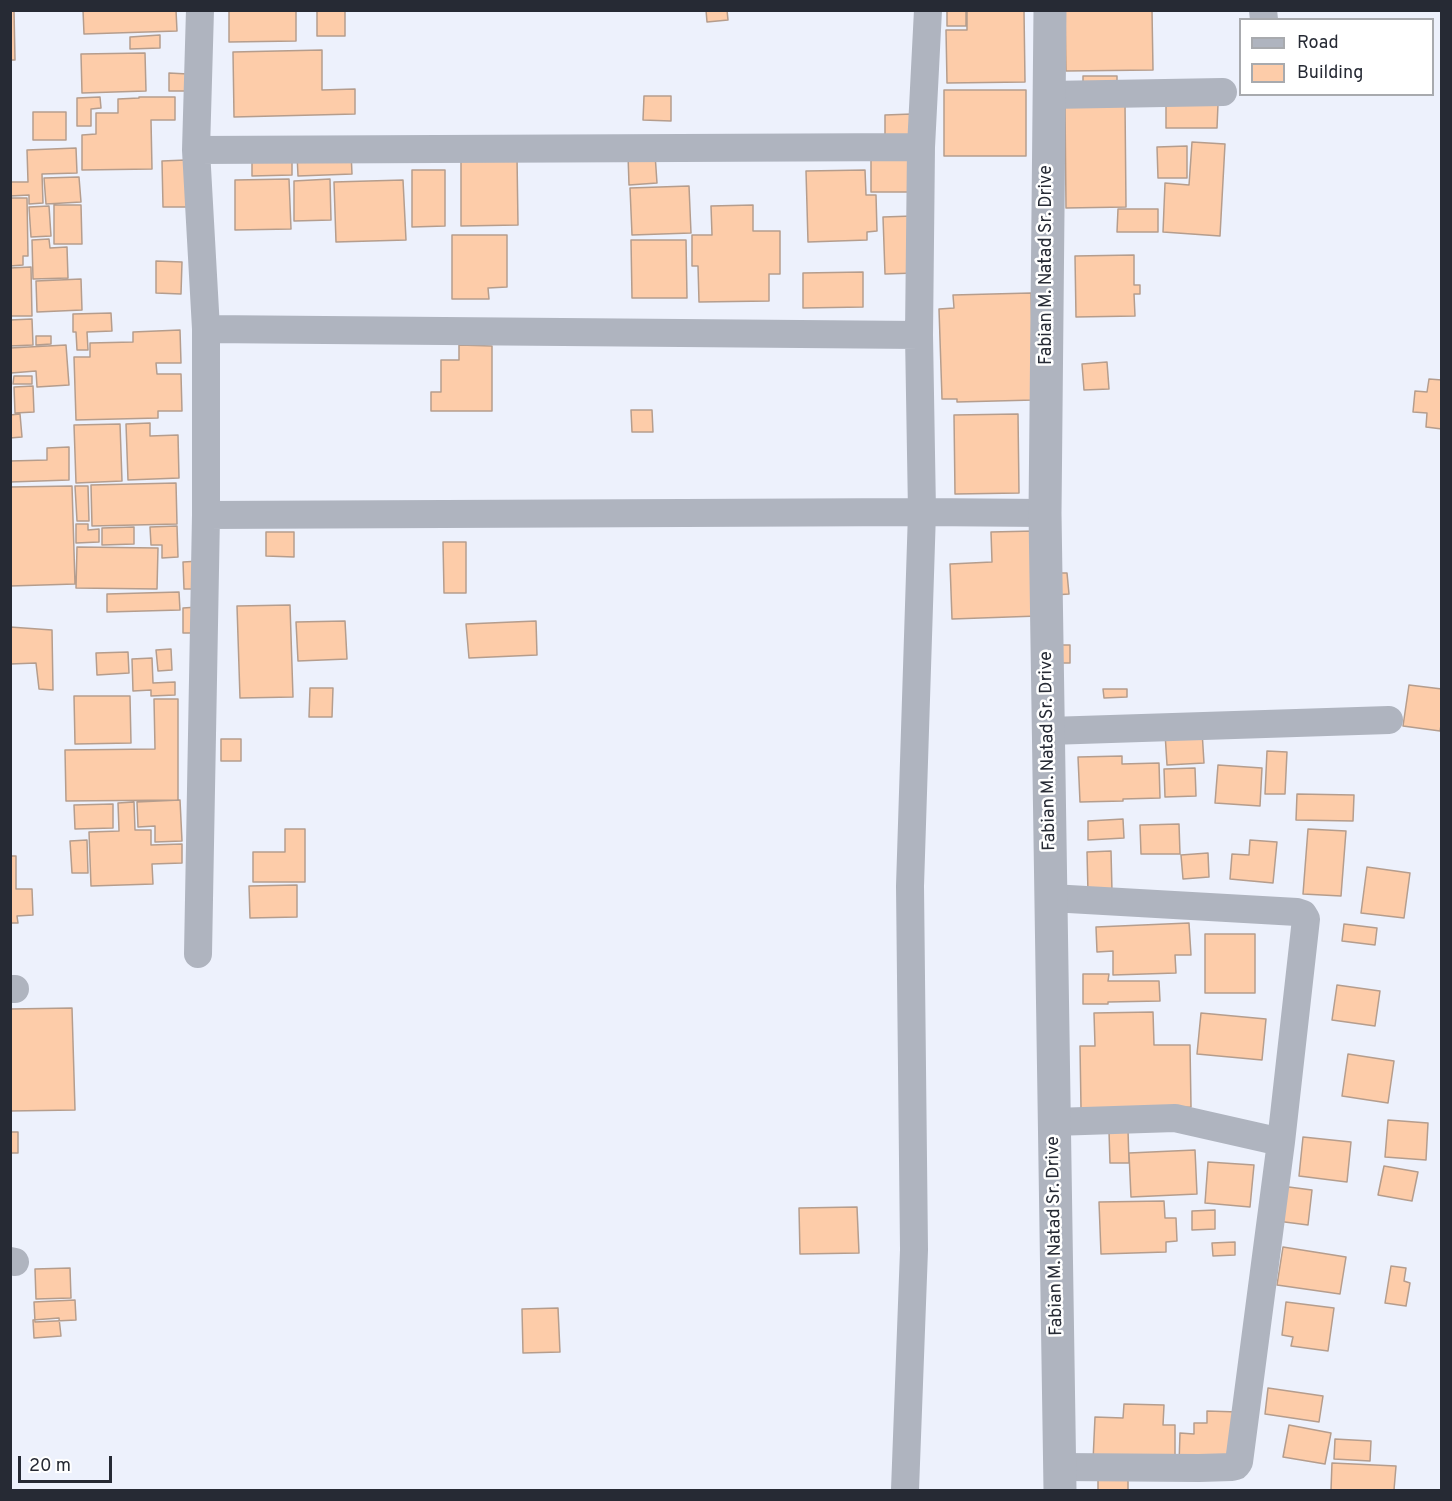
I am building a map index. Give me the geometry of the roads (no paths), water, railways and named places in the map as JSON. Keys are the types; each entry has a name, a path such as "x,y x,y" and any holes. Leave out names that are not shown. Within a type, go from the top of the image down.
{"street":[{"path":"198,954 206,515 206,328 196,150 200,10"},
{"path":"905,1491 914,1250 910,886 922,513 919,335 921,147 928,10"},
{"name":"Fabian M. Natad Sr. Drive","path":"1050,10 1045,513 1060,1479"},
{"path":"1048,95 1223,92"},
{"path":"196,150 921,147"},
{"path":"206,328 919,335"},
{"path":"206,515 1045,513"},
{"path":"1049,731 1389,720"},
{"path":"1051,898 1297,912 1303,914 1306,919 1281,1142 1239,1462 1232,1467 1060,1479"},
{"path":"1054,1122 1175,1118 1281,1142"}]}
